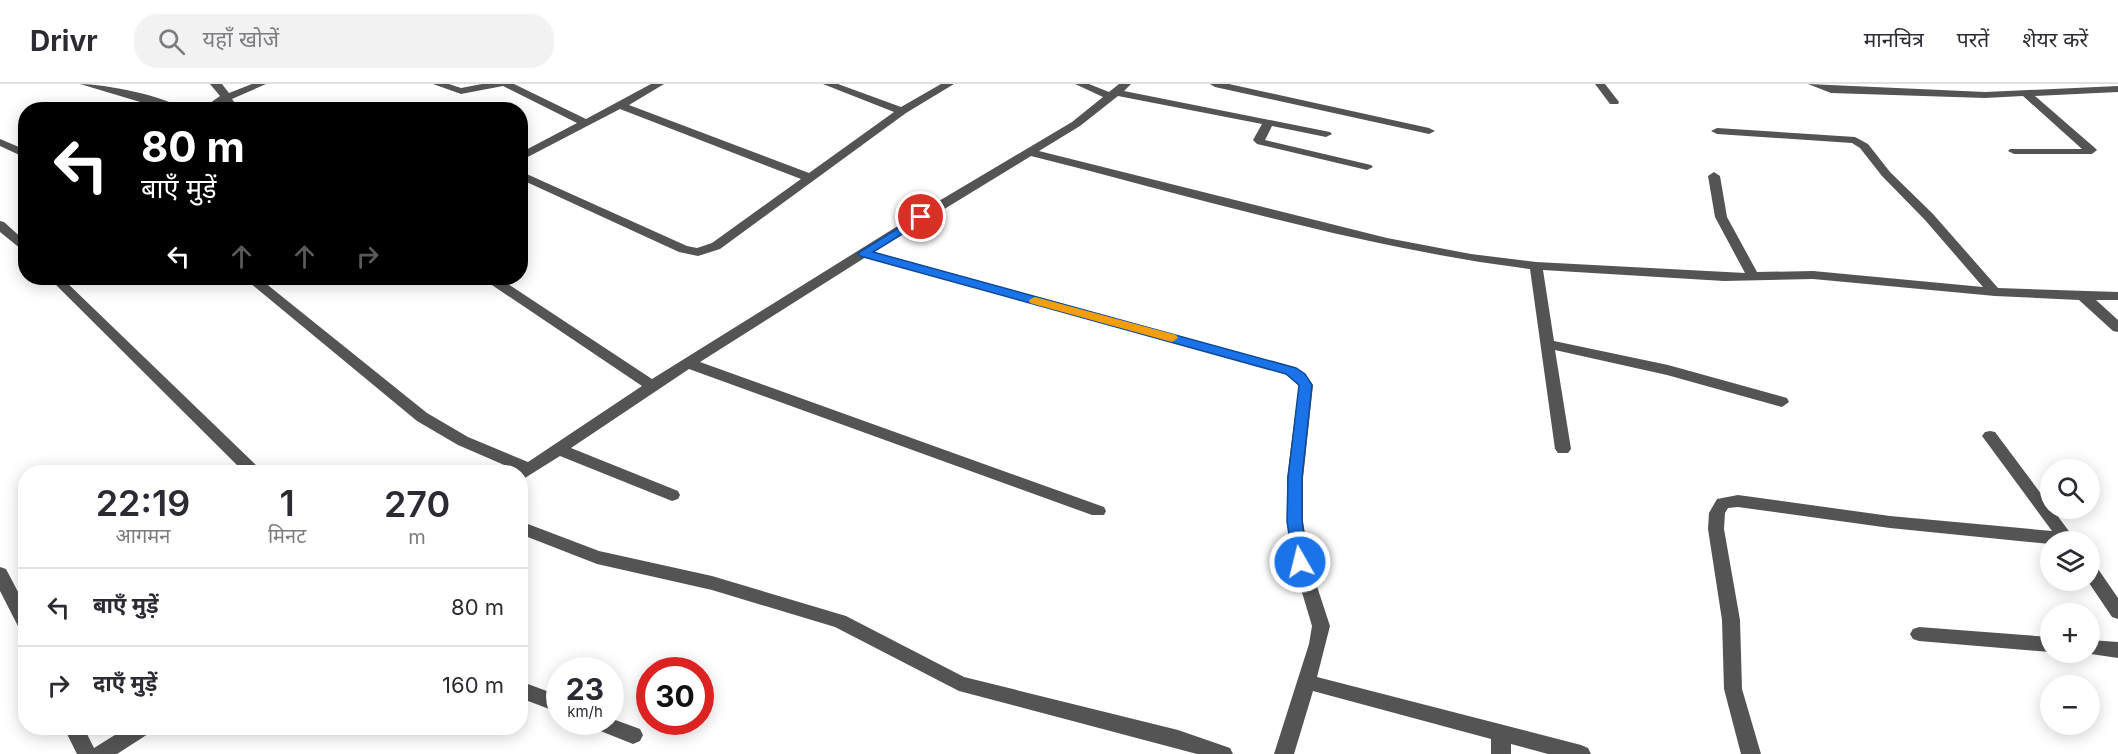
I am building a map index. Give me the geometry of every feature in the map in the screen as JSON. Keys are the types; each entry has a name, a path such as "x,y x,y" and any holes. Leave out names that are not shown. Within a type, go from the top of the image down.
{"street":[{"path":"85,84 157,102"},
{"path":"215,84 223,90 227,102"},
{"path":"218,102 261,84"},
{"path":"438,84 461,91 500,84"},
{"path":"506,84 586,123"},
{"path":"528,154 659,84"},
{"path":"828,84 902,111"},
{"path":"528,178 683,249 698,252 716,246 902,111 949,84"},
{"path":"1080,84 1326,134"},
{"path":"1215,84 1429,131"},
{"path":"1600,84 1614,102"},
{"path":"1813,84 1831,90 1985,95 2118,89"},
{"path":"528,470 652,386 1076,124 1117,91"},
{"path":"2014,151 2088,152 2091,150 2025,93"},
{"path":"620,105 810,178"},
{"path":"1268,123 1259,140 1261,142 1367,167"},
{"path":"1717,131 1855,140 1929,217 1995,292"},
{"path":"0,142 18,151"},
{"path":"1029,152 1426,251 1536,266 1724,277 1813,275 1995,292 2118,296"},
{"path":"1714,176 1720,217 1753,276"},
{"path":"0,225 18,242"},
{"path":"864,253 1291,371 1300,377 1306,385 1295,478 1295,521 1300,562 1321,626 1318,644 1284,754"},
{"path":"1536,266 1563,449"},
{"path":"62,285 246,465"},
{"path":"260,285 422,417 511,465"},
{"path":"501,285 652,386"},
{"path":"2083,296 2118,328"},
{"path":"1549,344 1668,370 1782,402"},
{"path":"690,364 1098,512"},
{"path":"1990,436 2061,531"},
{"path":"559,449 672,495"},
{"path":"1751,754 1733,689 1731,621 1716,529 1717,513 1723,503 1738,501 1890,522 2040,537"},
{"path":"528,530 597,557 712,583 840,621 865,632 959,684 1178,739 1223,754"},
{"path":"0,574 18,609"},
{"path":"2100,586 2118,612"},
{"path":"1919,634 2040,644"},
{"path":"2100,649 2118,650"},
{"path":"1307,681 1581,754"},
{"path":"528,692 546,699"},
{"path":"624,731 633,735"},
{"path":"1501,732 1502,754"},
{"path":"78,735 87,754"},
{"path":"101,754 130,735"}],"slow traffic":[{"path":"1035,300 1172,338"}],"route":[{"path":"921,217 864,253 1291,371 1300,377 1306,385 1295,478 1295,521 1300,562"}]}
